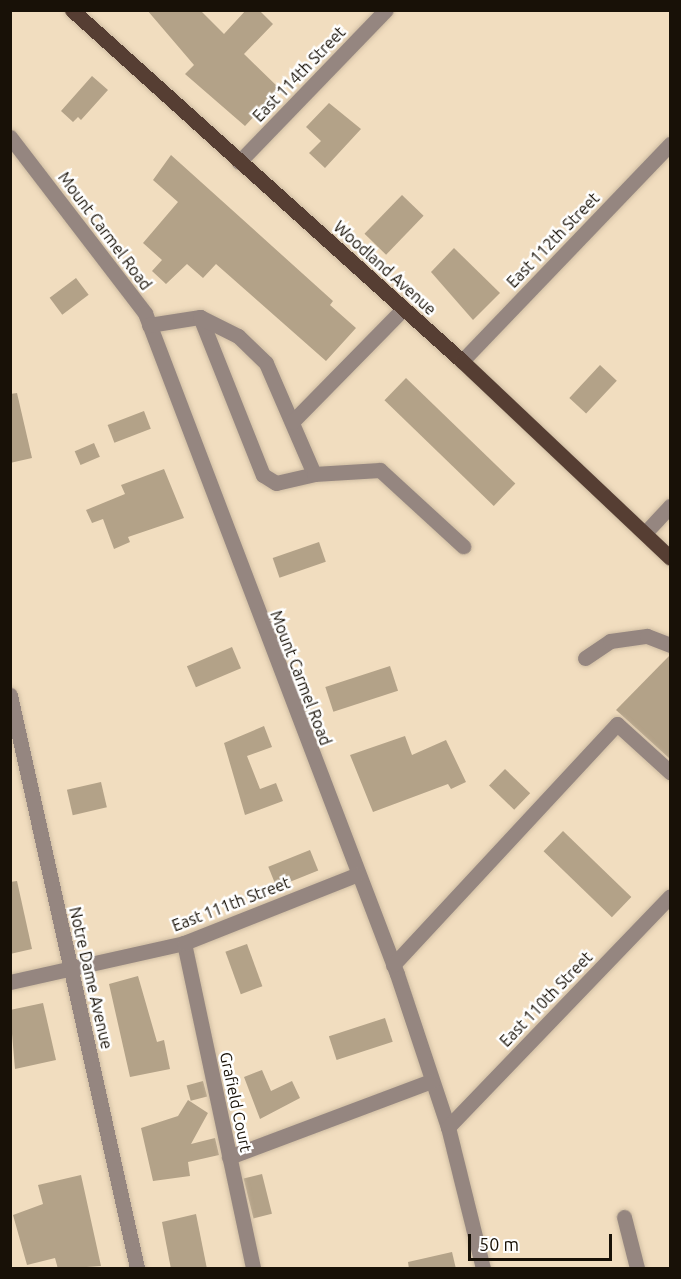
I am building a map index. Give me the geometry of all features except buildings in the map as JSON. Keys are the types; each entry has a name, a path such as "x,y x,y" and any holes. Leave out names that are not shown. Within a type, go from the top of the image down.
{"main road":[{"name":"Woodland Avenue","path":"72,10 462,361 670,558"}],"street":[{"name":"East 114th Street","path":"239,162 386,10"},
{"name":"Mount Carmel Road","path":"10,136 145,313 356,875 393,965 448,1127 483,1269"},
{"name":"East 112th Street","path":"462,361 670,144"},
{"path":"292,422 403,309"},
{"path":"149,325 200,317 238,336 266,363 314,474"},
{"path":"200,317 263,475 276,483 314,474 380,470 463,546"},
{"path":"645,532 670,506"},
{"path":"585,658 610,641 647,636 670,645"},
{"name":"Notre Dame Avenue","path":"10,695 137,1269"},
{"path":"393,965 617,724 670,772"},
{"name":"East 111th Street","path":"10,982 184,944 356,875"},
{"name":"East 110th Street","path":"448,1127 670,896"},
{"name":"Grafield Court","path":"184,944 253,1269"},
{"path":"229,1157 431,1081"},
{"path":"624,1217 637,1269"}]}
